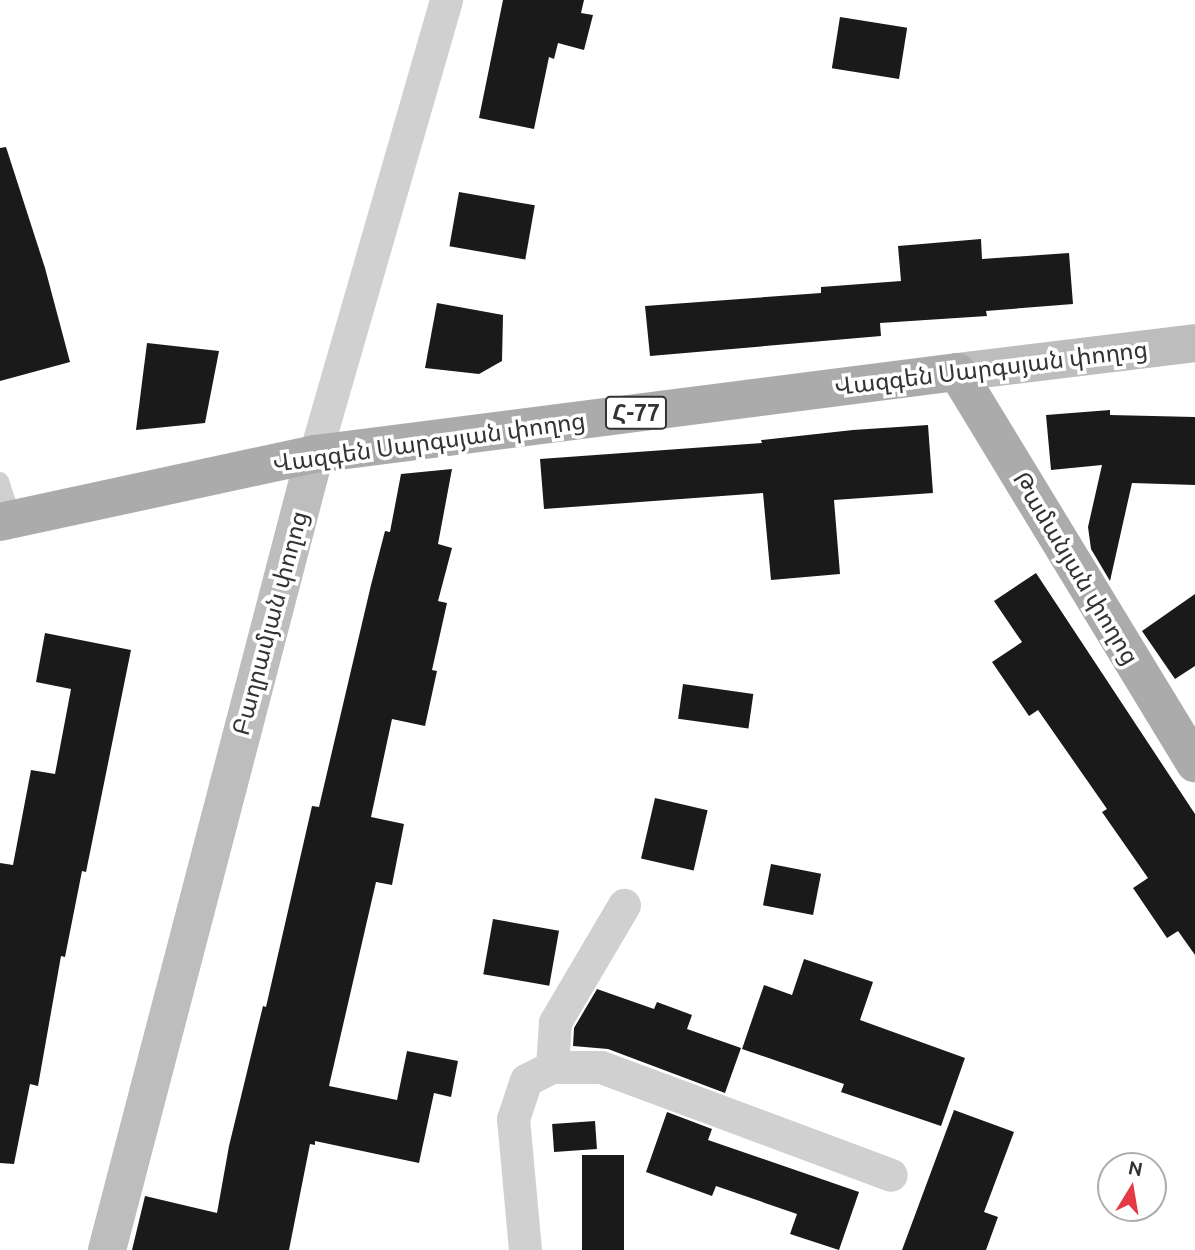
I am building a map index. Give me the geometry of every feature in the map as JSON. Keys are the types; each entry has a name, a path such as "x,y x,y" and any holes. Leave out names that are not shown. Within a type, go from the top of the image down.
{"main road":[{"name":"Վազգեն Սարգսյան փողոց","path":"6,521 315,454 1195,343"},
{"name":"Թամանյան փողոց","path":"957,372 1195,763"},
{"name":"Բաղրամյան փողոց","path":"107,1250 315,454"}],"street":[{"name":"Բաղրամյան փողոց","path":"315,454 446,0"},
{"path":"552,1067 555,1022 624,905"},
{"path":"525,1250 513,1119 526,1080 552,1067 601,1067 891,1175"}],"lane":[{"path":"0,481 6,521"}],"building":[{"path":"503,0 584,0 581,13 593,15 584,50 558,43 554,59 549,57 534,129 479,118"},
{"path":"840,17 907,28 899,79 832,68"},
{"path":"6,147 45,268 70,362 0,381 0,148"},
{"path":"459,192 535,205 525,260 449,246"},
{"path":"981,239 982,259 1069,253 1073,304 986,311 987,316 880,323 881,336 650,356 645,306 821,293 821,287 901,281 898,246"},
{"path":"437,303 503,315 502,361 479,374 425,368"},
{"path":"147,343 219,351 205,423 136,430"},
{"path":"1110,410 1110,415 1195,417 1195,485 1132,483 1110,581 1091,549 1088,527 1102,465 1051,470 1046,415"},
{"path":"928,425 933,493 834,500 840,574 771,580 763,493 544,509 540,459 762,443 761,440"},
{"path":"452,469 438,544 452,548 438,601 447,603 432,670 437,671 425,726 392,719 371,817 404,824 392,885 376,882 329,1086 397,1100 407,1051 458,1061 451,1097 434,1093 419,1163 315,1141 315,1145 310,1144 289,1250 132,1250 145,1196 217,1213 229,1146 263,1006 266,1007 312,806 319,807 371,585 385,531 390,532 401,474"},
{"path":"1036,573 1195,814 1195,955 1178,931 1167,938 1133,888 1148,878 1102,812 1107,809 1038,710 1029,716 992,662 1022,642 994,601"},
{"path":"1195,594 1195,666 1175,679 1142,631"},
{"path":"45,633 131,650 86,872 82,871 65,957 61,956 38,1086 30,1084 14,1164 0,1163 0,863 13,865 31,770 55,774 71,689 36,682"},
{"path":"683,684 753,694 748,729 678,719"},
{"path":"655,798 708,810 694,871 641,858"},
{"path":"771,864 821,874 813,915 763,905"},
{"path":"493,919 559,931 549,986 483,974"},
{"path":"804,959 873,982 860,1020 965,1058 941,1126 841,1092 844,1084 742,1049 764,985 792,995"},
{"path":"597,989 654,1009 657,1002 692,1015 687,1029 741,1048 725,1093 608,1049 573,1046 574,1028"},
{"path":"954,1110 1014,1132 984,1212 998,1217 986,1250 902,1250"},
{"path":"667,1112 712,1129 708,1140 859,1192 839,1250 790,1234 797,1214 716,1186 712,1196 646,1172"},
{"path":"595,1121 597,1149 554,1152 552,1124"},
{"path":"582,1155 624,1155 624,1250 582,1250"}]}
